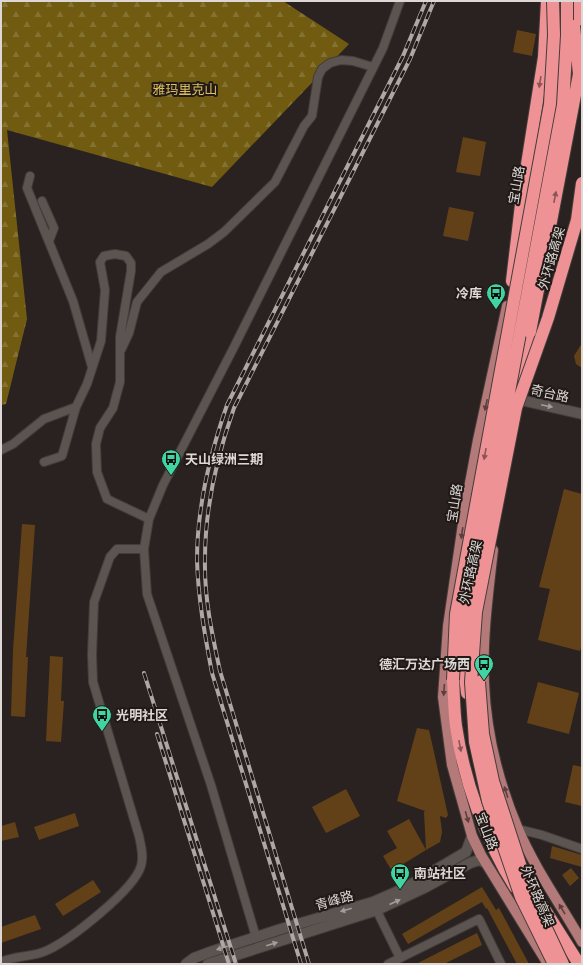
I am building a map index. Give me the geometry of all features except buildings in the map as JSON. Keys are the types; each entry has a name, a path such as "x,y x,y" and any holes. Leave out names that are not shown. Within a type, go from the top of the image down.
{"highway":[{"path":"512,285 522,196 544,57 547,1"},
{"path":"552,1 554,35 550,104 456,614 452,680 456,726 464,769 480,814 503,868 563,964"},
{"path":"567,1 568,34 562,105 467,615 464,667 470,718 492,804 504,842 579,964"},
{"path":"512,398 530,332 579,74 571,1"},
{"path":"577,1 582,32"},
{"name":"外环路高架","path":"554,964 521,897 488,801 475,742 471,682 476,612 516,408 548,318 575,227 582,183"},
{"name":"外环路高架","path":"563,964 529,892 493,781 483,734 479,682 484,605 525,402 555,312 582,220"}],"main road":[{"name":"宝山路","path":"548,964 486,863 472,836 452,765 443,697 447,642 465,510 476,448 512,285 537,141 558,71 582,38"},
{"name":"宝山路","path":"582,62 572,78 549,141 523,296 486,611 484,681 487,712 494,752 518,829 539,871 582,942"},
{"name":"奇台路","path":"512,398 582,414"},
{"name":"青峰路","path":"186,964 205,954 256,937 375,906 466,852 472,836"},
{"name":"青峰路","path":"208,964 424,888 470,863 479,860 486,863"}],"street":[{"path":"256,937 209,778 147,594 144,549 149,519 162,485 234,347 373,67 400,1"},
{"path":"119,352 129,333 137,302 161,272 208,244 224,232 275,182 304,126 312,116 318,78 322,69 330,63 340,60 353,60 373,67"},
{"path":"30,176 26,188 73,301 92,369"},
{"path":"42,201 54,228 48,241"},
{"path":"44,462 62,456 76,406 87,384 101,341 105,290 100,262 104,256 115,254 126,256 131,263 119,352 120,382 113,408 100,428 96,444 97,472 107,499 149,519"},
{"path":"1,450 12,444 44,419 76,406"},
{"path":"1,962 7,959 31,957 49,950 96,918 135,878 141,867 143,857 138,836 93,682 92,655 94,602 110,557 117,549 144,549"},
{"path":"518,829 582,848"},
{"path":"375,906 400,958"},
{"path":"388,964 479,919 501,964"}],"green space":[{"name":"雅玛里克山","path":"1,1 283,1 349,44 212,187 7,130 27,319 6,404 1,405"}],"railway":[{"path":"301,964 212,673 200,603 197,560 199,520 210,462 227,405 403,56 426,1"},
{"path":"309,964 220,671 207,601 205,573 207,520 217,463 234,408 410,59 434,1"},
{"path":"144,673 236,964"},
{"path":"157,734 229,964"}],"place":[{"name":"冷库","path":"496,310"},
{"name":"天山绿洲三期","path":"171,476"},
{"name":"德汇万达广场西","path":"484,681"},
{"name":"光明社区","path":"102,732"},
{"name":"南站社区","path":"400,890"}]}
